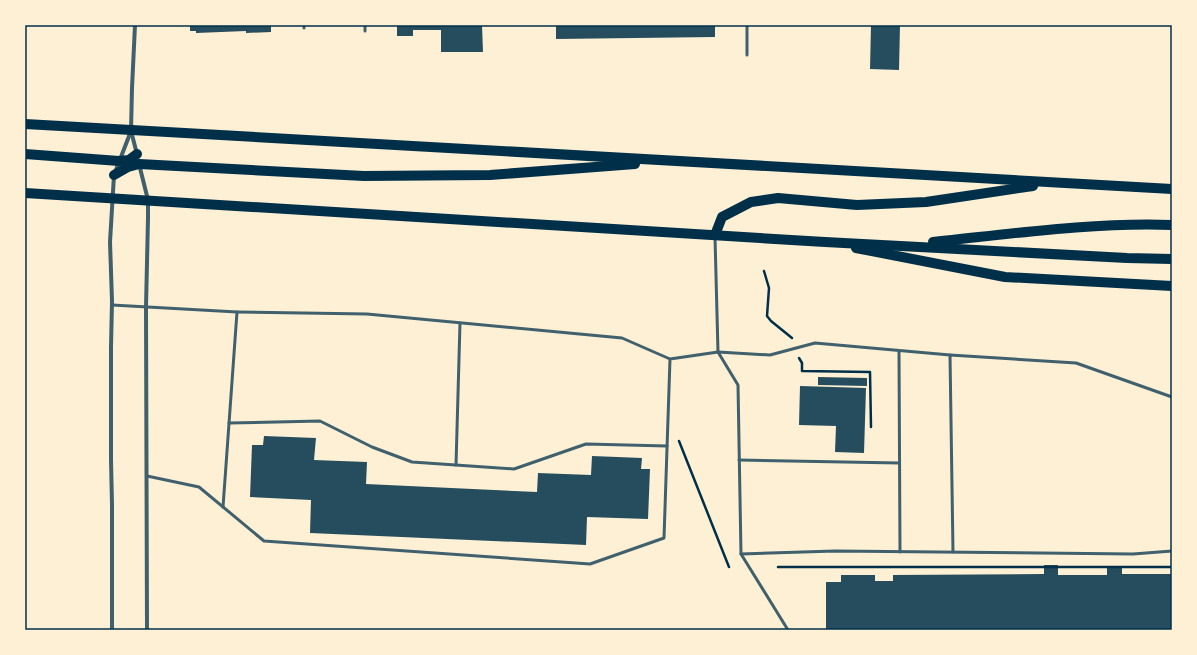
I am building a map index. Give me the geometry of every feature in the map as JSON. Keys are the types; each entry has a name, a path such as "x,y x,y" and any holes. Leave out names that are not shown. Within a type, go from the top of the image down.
{"main road":[{"path":"25,124 1172,189"},
{"path":"25,154 119,161 138,159 364,176 490,174 677,161"},
{"path":"114,175 138,159"},
{"path":"715,235 722,217 751,202 778,198 857,205 926,202 1052,183"},
{"path":"25,192 825,242 1127,258 1172,259"},
{"path":"901,245 1058,230 1142,224 1172,225"},
{"path":"825,242 1005,277 1172,286"}],"street":[{"path":"135,25 131,131 148,200 146,307 147,630"},
{"path":"112,630 110,355 112,305 110,242 114,175 131,131"}],"lane":[{"path":"365,25 365,31"},
{"path":"747,25 747,55"},
{"path":"715,235 718,352 738,385 741,554 788,630"},
{"path":"112,305 237,312 367,314 622,338 670,359 718,352 770,355 815,343 950,355 1076,363 1172,397"},
{"path":"223,507 237,312"},
{"path":"456,465 460,323"},
{"path":"899,351 900,552"},
{"path":"950,355 953,552"},
{"path":"147,476 199,487 264,541 590,564 664,538 670,359"},
{"path":"229,423 320,421 372,447 412,462 514,469 586,444 667,446"},
{"path":"739,460 899,463"},
{"path":"741,554 835,551 1133,554 1172,552"}],"path":[{"path":"764,271 769,288 768,316 771,321 792,339"},
{"path":"799,357 802,363 802,371 870,372 871,427"},
{"path":"667,439 679,440 729,568"},
{"path":"778,568 1172,568"}],"building":[{"path":"190,25 271,25 271,32 246,33 246,31 196,33 196,31 190,31"},
{"path":"397,25 482,25 483,52 441,52 441,30 413,30 413,36 397,36"},
{"path":"556,25 715,25 715,37 556,39"},
{"path":"871,25 900,25 899,70 870,69"},
{"path":"818,377 867,378 867,386 818,385"},
{"path":"800,386 866,388 864,453 835,452 836,426 799,425"},
{"path":"264,436 316,438 314,460 367,462 366,484 537,492 538,473 591,475 592,456 642,458 641,469 650,469 648,519 587,517 586,545 310,533 311,500 250,497 252,445 263,445"},
{"path":"1044,565 1058,565 1058,575 1107,575 1107,566 1122,566 1122,574 1172,574 1172,630 826,630 826,582 841,582 841,575 875,575 875,581 893,581 893,575 1044,574"}]}
